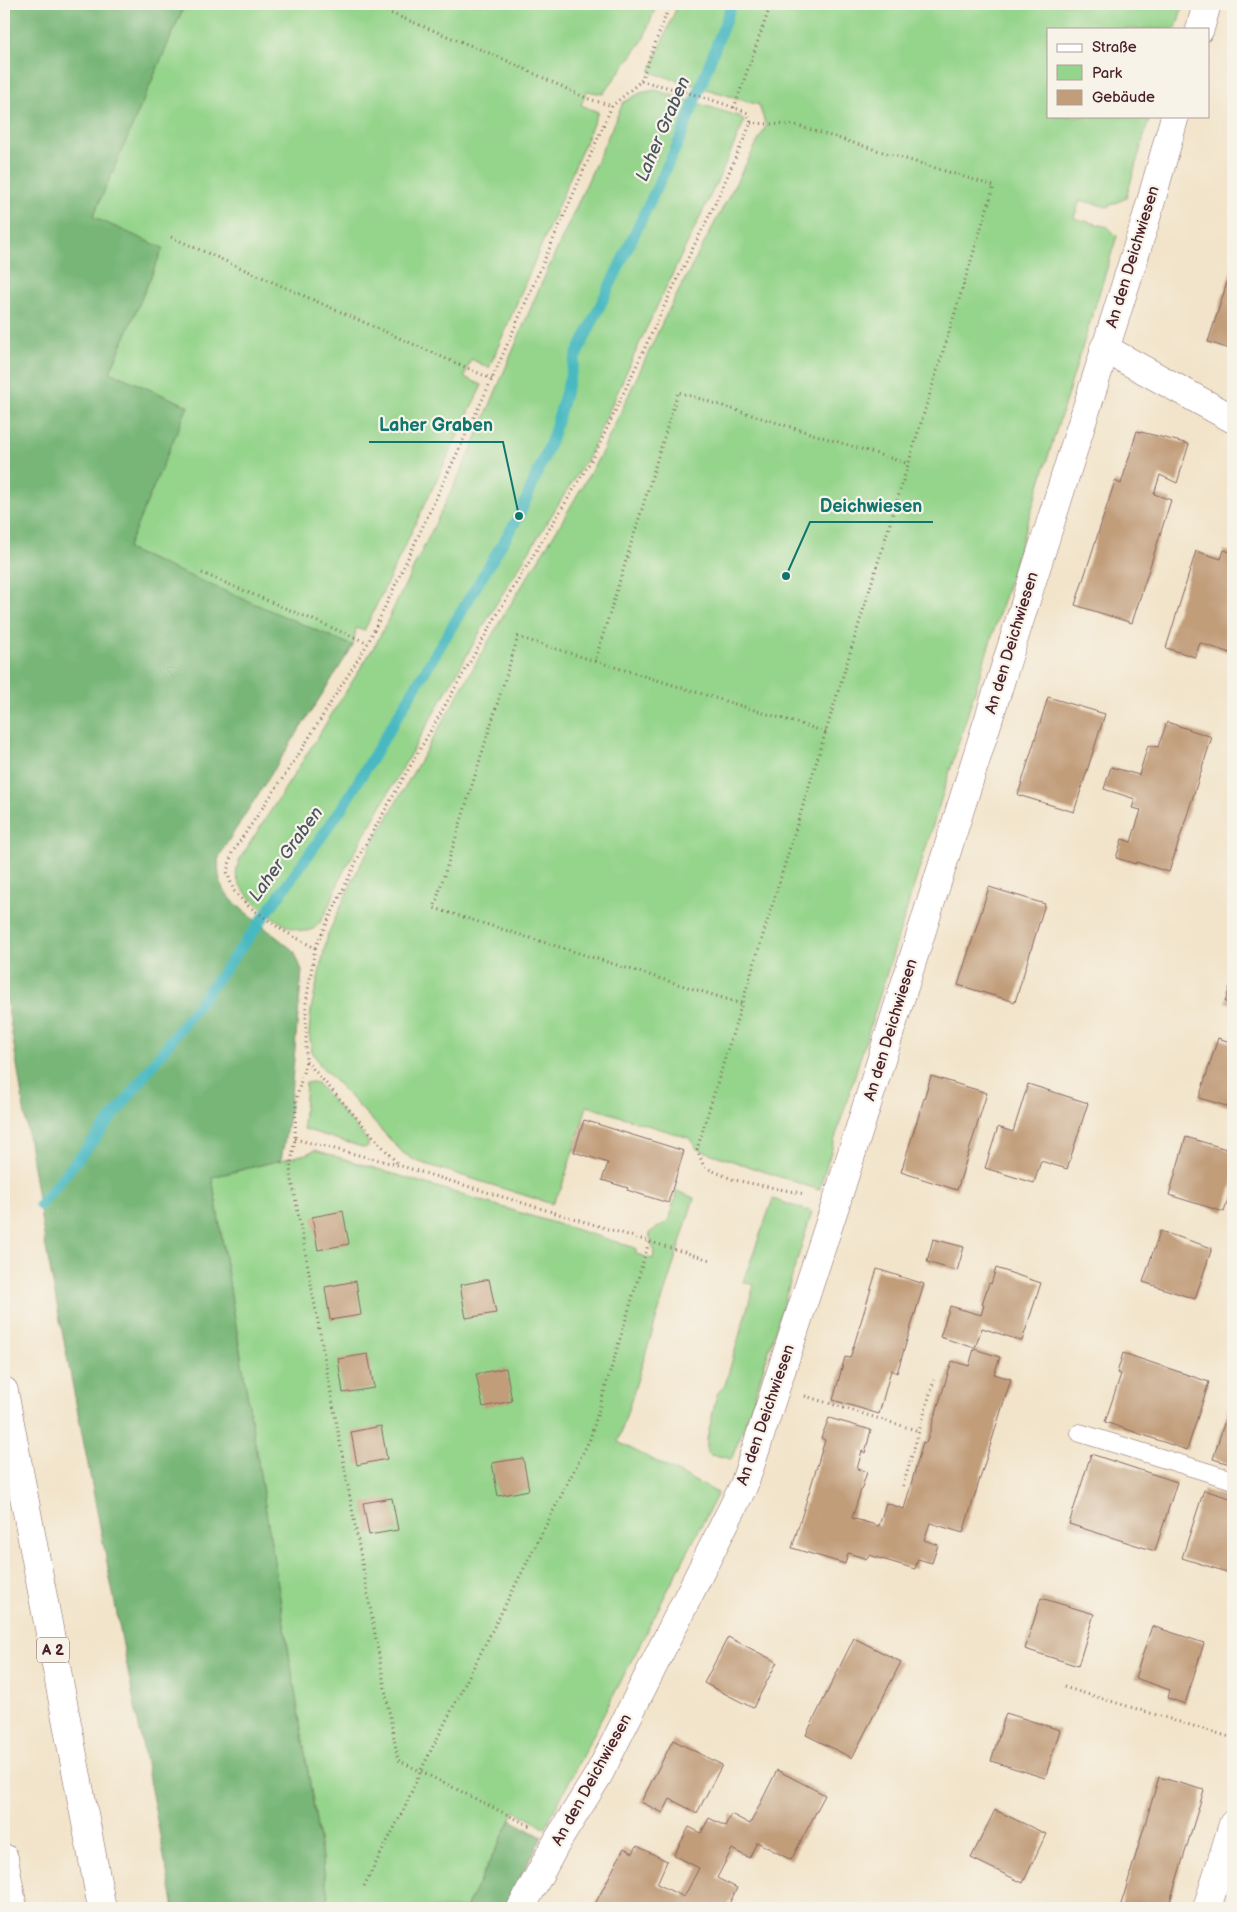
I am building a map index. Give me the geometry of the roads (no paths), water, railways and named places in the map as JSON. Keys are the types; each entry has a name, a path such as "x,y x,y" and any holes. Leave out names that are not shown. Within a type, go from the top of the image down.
{"main road":[{"path":"1200,28 1207,4"},
{"name":"An den Deichwiesen","path":"521,1908 558,1840 599,1774 744,1485 837,1200 1144,226 1175,118"},
{"path":"1104,348 1233,419"},
{"name":"A 2","path":"4,1391 102,1908"},
{"path":"1207,1908 1233,1824"},
{"path":"4,1858 13,1908"}],"lane":[{"path":"1080,1433 1233,1480"}],"waterway":[{"name":"Laher Graben","path":"40,1205 120,1108 253,932 342,808 519,516 552,439 576,356 681,137 732,4"}],"place":[{"name":"Laher Graben","path":"519,516"},
{"name":"Deichwiesen","path":"786,576"}]}
